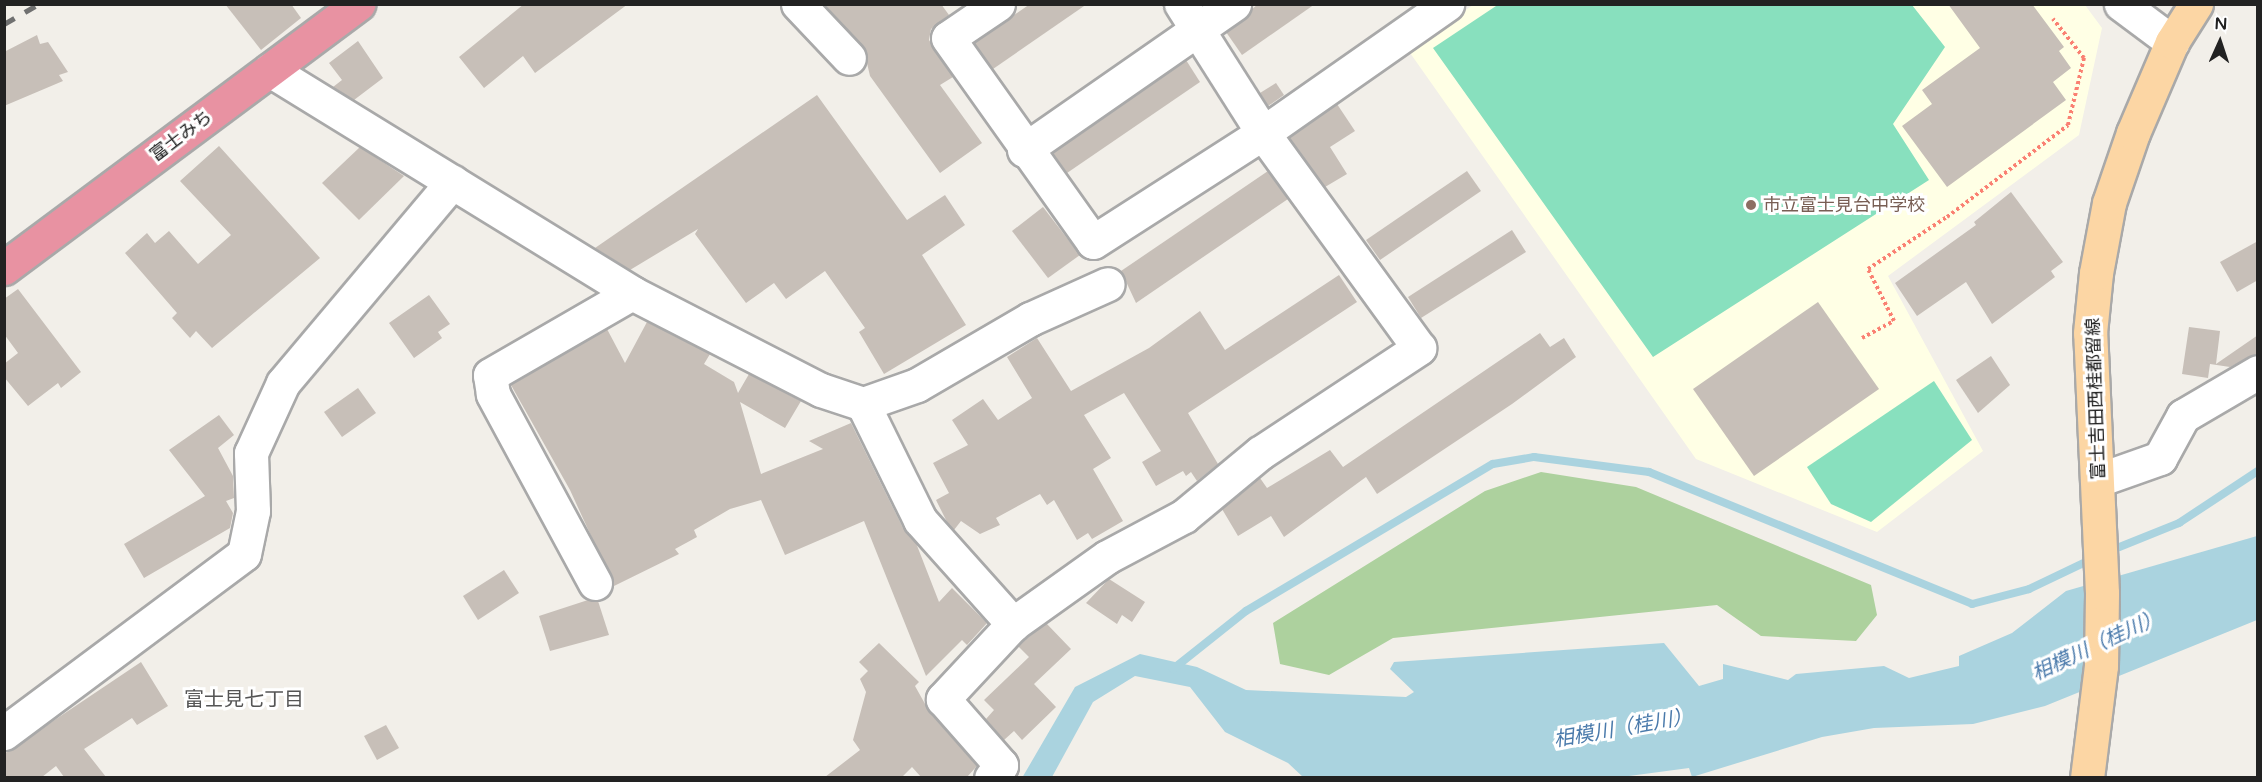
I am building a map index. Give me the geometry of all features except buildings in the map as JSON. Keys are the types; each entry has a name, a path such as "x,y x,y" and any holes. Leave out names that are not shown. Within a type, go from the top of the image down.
{"highway":[{"name":"富士みち","path":"4,268 358,4"}],"main road":[{"name":"富士吉田西桂都留線","path":"2086,777 2097,708 2099,495 2090,333 2096,273 2109,203 2172,42 2196,4"}],"street":[{"path":"798,4 849,58"},
{"path":"998,4 948,38 1024,150 1093,242 1263,133 1447,4"},
{"path":"1024,150 1189,17 1234,4"},
{"path":"2121,4 2172,42"},
{"path":"991,777 1001,765 943,699 1013,624 1107,557 1184,516 1260,453 1419,348 1263,133 1189,17"},
{"path":"270,70 632,293 821,390 863,404 917,385 1030,319 1108,284"},
{"path":"4,733 244,554 253,512 251,453 283,383 452,182"},
{"path":"595,583 493,394 490,375 632,293"},
{"path":"2099,495 2160,458 2184,416 2258,372"},
{"path":"863,404 920,520 1013,624"}],"path":[{"path":"1862,338 1894,321 1868,269 1947,217 2068,125 2084,58 2053,19"}],"shaded area":[{"name":"市立富士見台中学校","path":"1473,5 2085,5 2102,28 2079,135 1888,276 1983,451 1877,532 1696,459 1408,50"}],"green space":[{"path":"1499,4 1912,5 1945,47 1893,124 1929,180 1653,357 1433,48"},
{"path":"1934,381 1972,440 1871,522 1831,504 1807,467"},
{"path":"1541,472 1636,487 1871,585 1877,615 1856,641 1761,636 1717,605 1393,638 1329,675 1280,664 1273,623 1485,491"}],"water":[{"name":"相模川（桂川）","path":"2257,536 2257,620 2045,706 1973,724 1874,728 1822,737 1692,777 1689,768 1614,778 1303,777 1288,763 1225,732 1190,687 1135,676 1093,702 1052,777 1022,778 1075,687 1140,654 1197,667 1246,690 1406,697 1414,692 1390,669 1394,662 1664,643 1699,686 1723,679 1723,664 1788,680 1796,674 1884,666 1909,678 1959,666 1959,656 2012,633 2066,591"}],"waterway":[{"path":"1173,669 1246,611 1493,464 1534,457 1649,472 1972,604 2029,589 2092,559"},
{"path":"2107,552 2179,523 2258,471"}],"railway":[{"path":"4,24 38,4"}],"place":[{"name":"市立富士見台中学校","path":"1751,205"}],"district":[{"name":"富士見七丁目","path":"244,700"}]}
